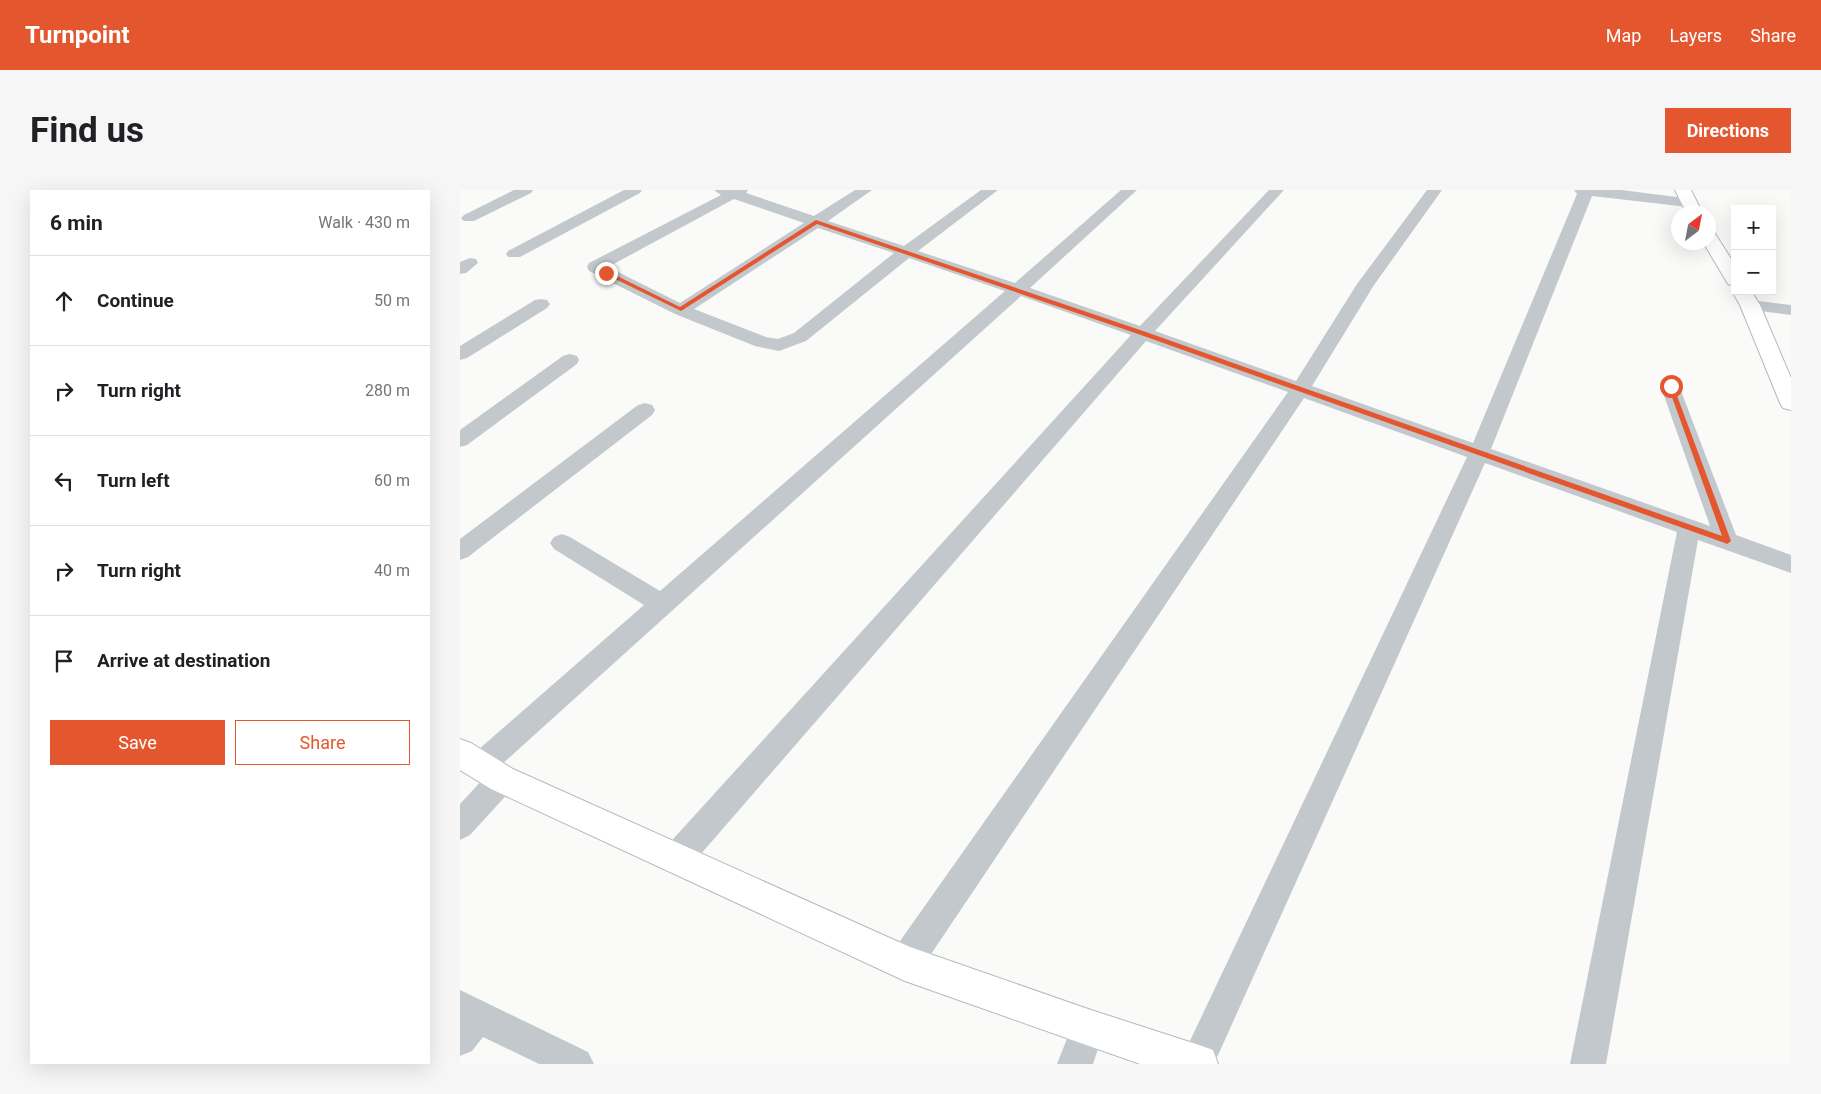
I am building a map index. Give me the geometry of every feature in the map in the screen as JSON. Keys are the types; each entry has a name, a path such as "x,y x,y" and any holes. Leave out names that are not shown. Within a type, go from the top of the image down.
{"street":[{"path":"469,218 526,190"},
{"path":"514,254 635,190"},
{"path":"681,310 865,190"},
{"path":"990,190 906,252 800,337 779,345 762,342 681,310 595,267 732,191 816,222 906,252 1018,289 1144,333 1791,564"},
{"path":"460,825 481,766 1130,190"},
{"path":"676,859 1144,333 1277,190"},
{"path":"905,963 1300,390 1366,284 1435,190"},
{"path":"481,766 676,859 905,963 1088,1028 1198,1063 1479,453 1583,191 1688,201"},
{"path":"1716,249 1731,273"},
{"path":"1746,298 1791,310"},
{"path":"1746,298 1791,403"},
{"path":"460,354 542,304"},
{"path":"460,440 570,360"},
{"path":"1671,386 1727,541"},
{"path":"460,550 644,410"},
{"path":"1588,1064 1688,527"},
{"path":"562,543 662,605"},
{"path":"466,1021 576,1064"},
{"path":"1075,1064 1088,1028"}],"route":[{"path":"606,273 681,310 816,222 1144,333 1727,541 1671,386"}]}
